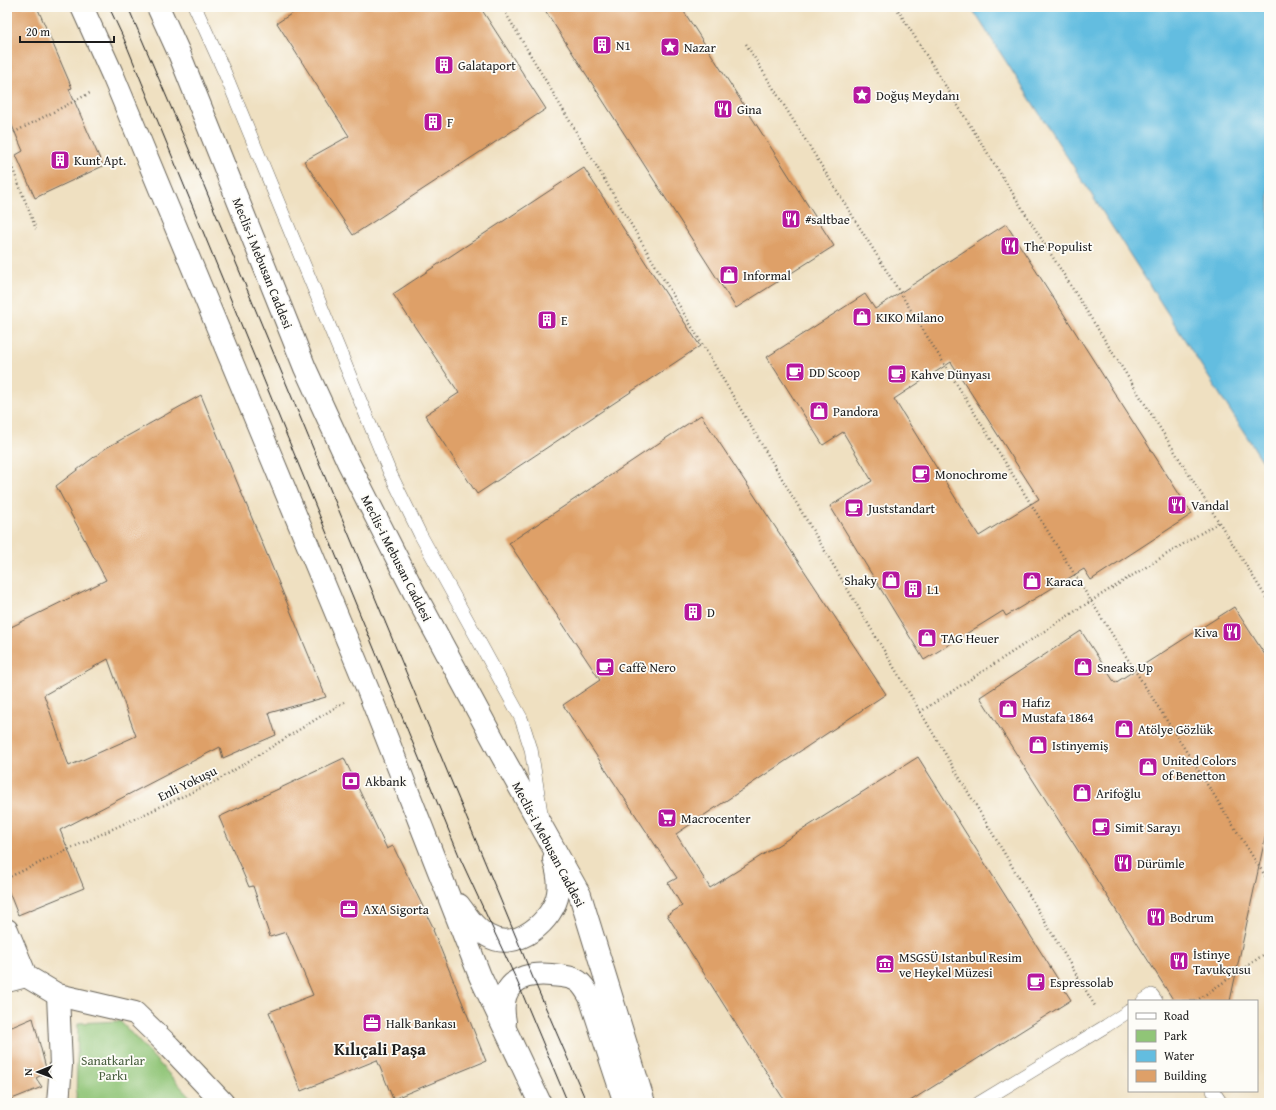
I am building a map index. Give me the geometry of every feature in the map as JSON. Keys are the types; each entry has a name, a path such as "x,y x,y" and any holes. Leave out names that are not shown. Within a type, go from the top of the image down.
{"main road":[{"path":"82,7 114,78 368,690 480,976 540,1103"},
{"name":"Meclis-i Mebusan Caddesi","path":"158,7 179,53 302,361 348,462 414,592 544,832 580,895 644,1103"},
{"path":"440,873 454,898 473,924 488,936 498,940 505,941 517,938 535,929 543,922 552,909 558,894 555,863 544,832"},
{"path":"7,930 17,978 58,995 135,1013 169,1046 223,1103"},
{"path":"509,1035 504,1020 503,1008 505,995 511,984 528,976 542,974 562,976 577,980 585,988 590,997 625,1103"},
{"path":"58,995 61,1065 58,1103"}],"lane":[{"path":"195,7 224,71 390,473 420,534 521,718 531,749 544,832"},
{"path":"1144,1000 1152,995 1155,1000"},
{"path":"979,1103 1106,1026 1128,1011"},
{"path":"1215,1092 1221,1103"}],"path":[{"path":"502,7 1106,1026"},
{"path":"896,7 1269,602"},
{"path":"746,44 1091,601 1269,882"},
{"path":"7,136 85,96 114,78"},
{"path":"7,154 36,229"},
{"path":"920,712 1091,601 1219,522"},
{"name":"Enli Yokuşu","path":"7,878 218,780 343,703 368,690"},
{"path":"1197,1000 1269,951"}],"green space":[{"name":"Sanatkarlar Parkı","path":"120,1021 194,1101 192,1103 76,1103 78,1023"}],"water":[{"path":"971,7 1269,7 1269,471"}],"building":[{"path":"7,7 37,7 72,88 69,89 103,166 35,198 16,155 23,151 7,114"},
{"name":"F","path":"302,7 480,7 546,109 353,235 304,161 349,136 277,23"},
{"path":"543,7 681,7 834,246 736,308"},
{"name":"E","path":"584,168 700,346 477,494 425,415 459,393 393,294"},
{"path":"1006,224 1192,514 1091,580 1084,569 1006,616 1003,611 924,660 830,506 872,481 843,432 823,445 767,357 865,294 875,309","holes":["951,362 1039,499 979,536 894,399"]},
{"path":"201,395 326,697 269,713 276,735 223,758 220,747 60,830 84,888 18,915 7,887 7,629 106,580 56,486 106,448","holes":["108,659 136,736 69,766 44,695"]},
{"path":"701,415 886,694 676,834 710,888 918,757 1071,1000 907,1103 786,1103 667,915 682,906 668,883 677,878 563,705 600,680 509,543"},
{"path":"1234,607 1269,661 1269,820 1230,1000 1173,1000 980,697 1081,631 1115,683"},
{"path":"344,758 387,849 393,846 434,929 433,930 486,1061 393,1099 377,1060 301,1091 269,1012 313,995 286,932 270,937 253,886 249,887 219,817"},
{"path":"33,1018 47,1072 36,1078 42,1087 7,1101 7,1029"}],"tram line":[{"path":"109,7 124,39 460,858 517,981 568,1103"},
{"path":"128,7 183,135 538,990 587,1103"}],"place":[{"name":"N1","path":"602,45"},
{"name":"Nazar","path":"670,47"},
{"name":"Galataport","path":"444,65"},
{"name":"Doğuş Meydanı","path":"862,95"},
{"name":"Gina","path":"723,109"},
{"name":"F","path":"433,122"},
{"name":"Kunt Apt.","path":"60,160"},
{"name":"#saltbae","path":"791,219"},
{"name":"The Populist","path":"1010,246"},
{"name":"Informal","path":"729,275"},
{"name":"KIKO Milano","path":"862,317"},
{"name":"E","path":"547,320"},
{"name":"DD Scoop","path":"795,372"},
{"name":"Kahve Dünyası","path":"897,374"},
{"name":"Pandora","path":"819,411"},
{"name":"Monochrome","path":"921,474"},
{"name":"Vandal","path":"1177,505"},
{"name":"Juststandart","path":"854,508"},
{"name":"Shaky","path":"891,580"},
{"name":"Karaca","path":"1032,581"},
{"name":"L1","path":"913,589"},
{"name":"D","path":"693,612"},
{"name":"Kiva","path":"1232,632"},
{"name":"TAG Heuer","path":"927,638"},
{"name":"Caffè Nero","path":"605,667"},
{"name":"Sneaks Up","path":"1083,667"},
{"name":"Hafız Mustafa 1864","path":"1008,709"},
{"name":"Atölye Gözlük","path":"1124,729"},
{"name":"Istinyemiş","path":"1038,745"},
{"name":"United Colors of Benetton","path":"1148,767"},
{"name":"Akbank","path":"351,781"},
{"name":"Arifoğlu","path":"1082,793"},
{"name":"Macrocenter","path":"667,818"},
{"name":"Simit Sarayı","path":"1101,827"},
{"name":"Dürümle","path":"1123,863"},
{"name":"AXA Sigorta","path":"349,909"},
{"name":"Bodrum","path":"1156,917"},
{"name":"İstinye Tavukçusu","path":"1179,961"},
{"name":"MSGSÜ Istanbul Resim ve Heykel Müzesi","path":"885,964"},
{"name":"Espressolab","path":"1036,982"},
{"name":"Halk Bankası","path":"372,1023"}],"district":[{"name":"Kılıçali Paşa","path":"380,1049"}]}
